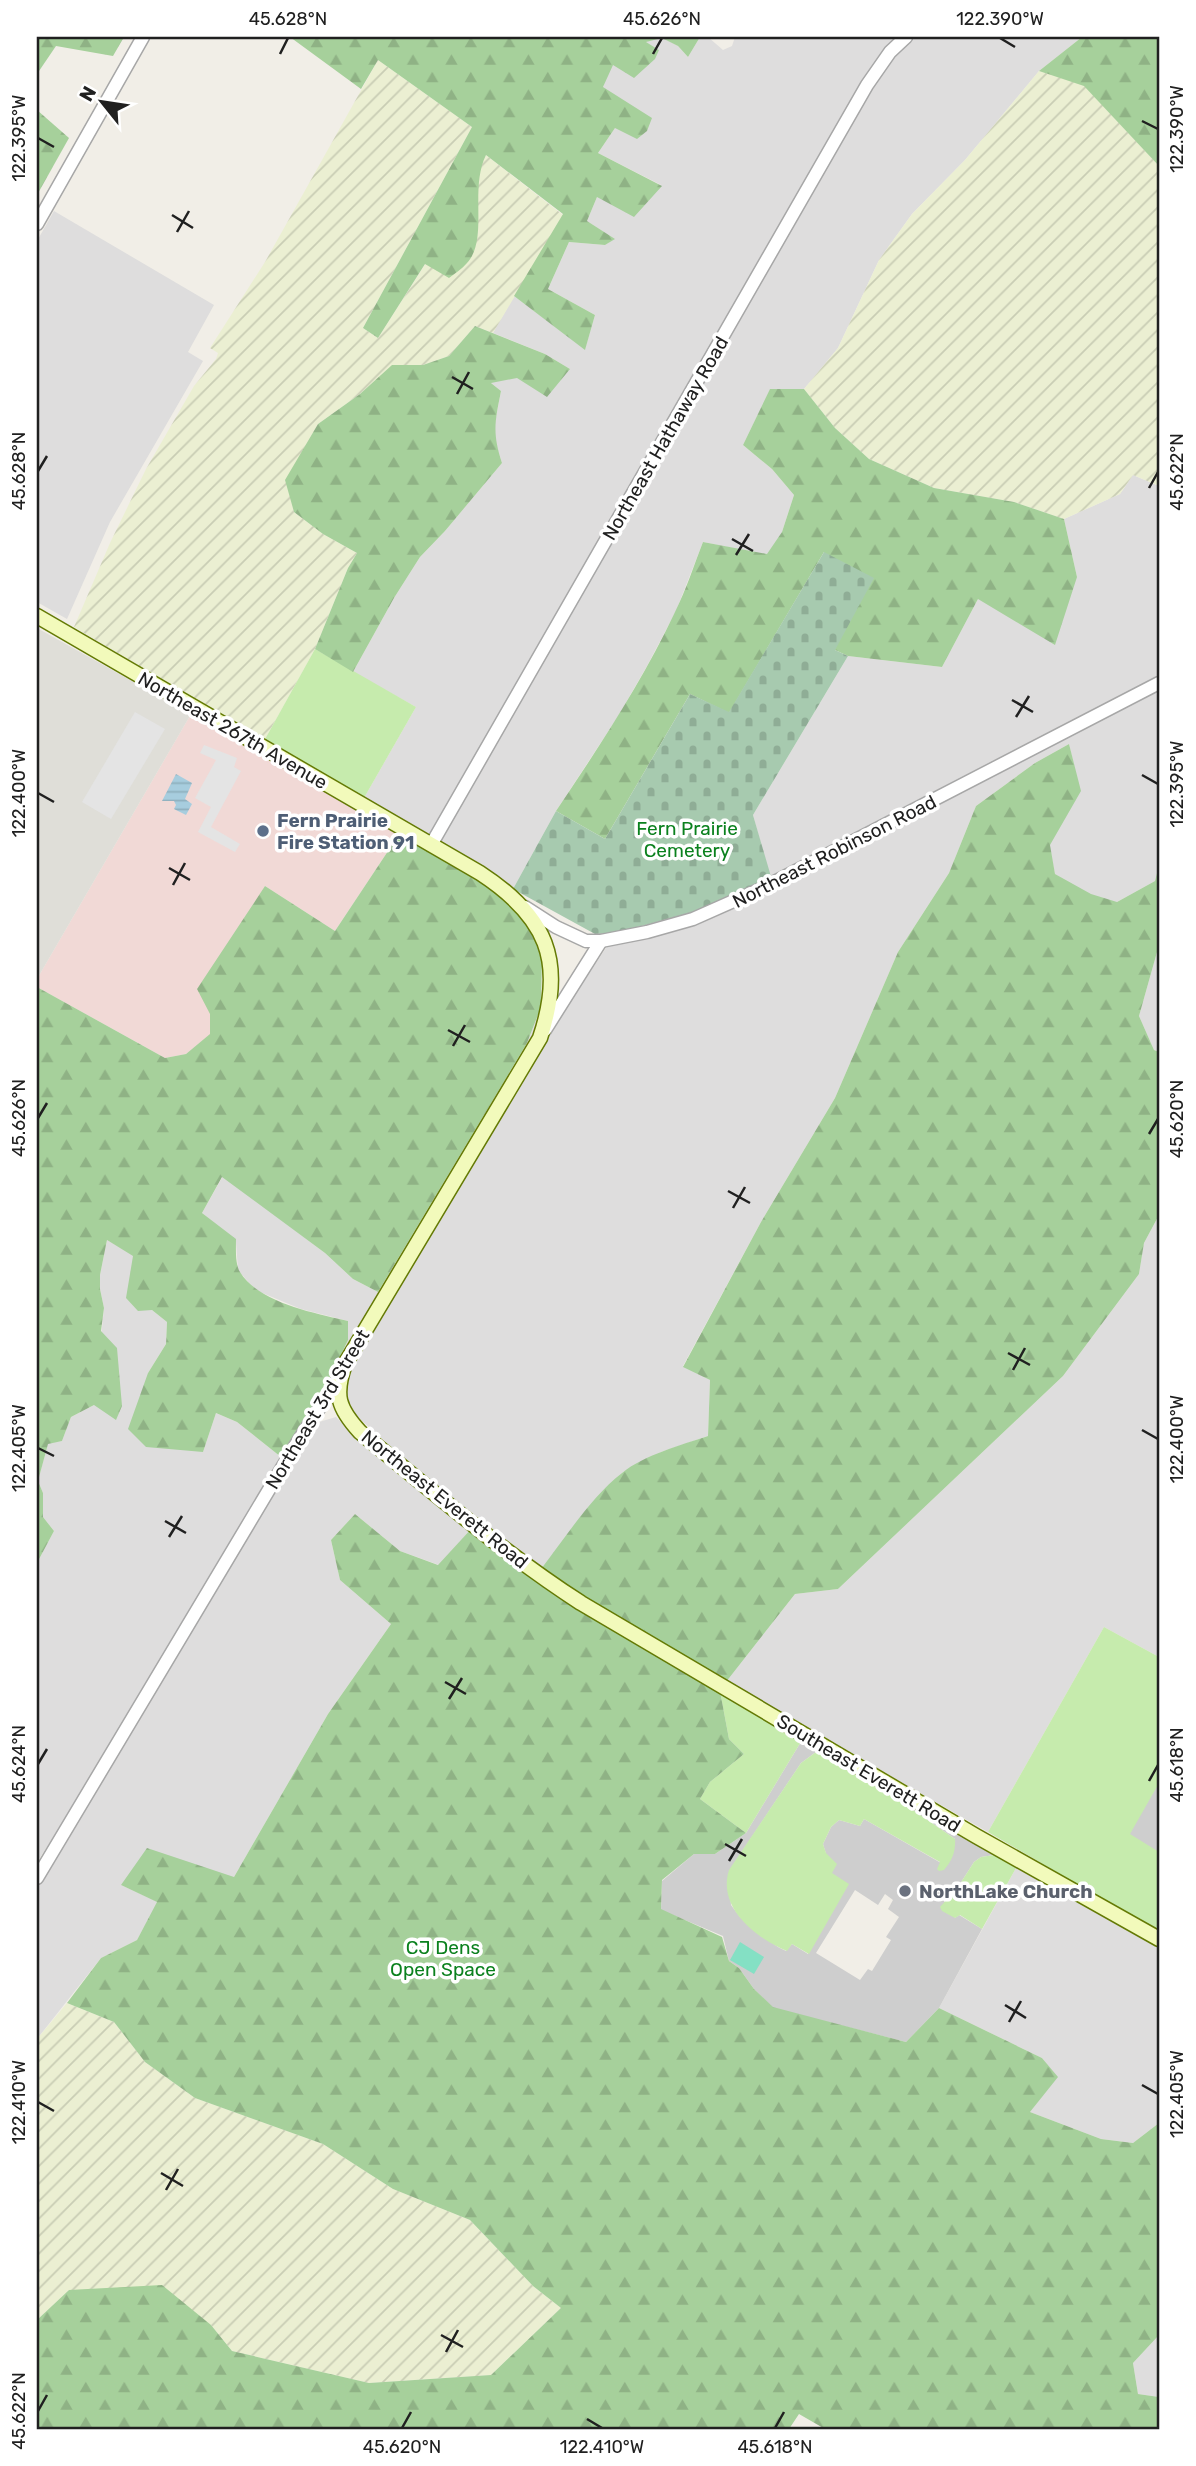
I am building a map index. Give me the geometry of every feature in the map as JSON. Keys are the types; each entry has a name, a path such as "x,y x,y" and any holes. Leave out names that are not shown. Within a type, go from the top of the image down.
{"main road":[{"name":"Northeast 267th Avenue","path":"37,617 490,879 522,905 541,933 550,964 550,1000 540,1038"},
{"name":"Northeast 3rd Street","path":"340,1376 354,1347 540,1038"},
{"name":"Northeast Everett Road","path":"340,1376 338,1388 342,1408 360,1432 525,1566 581,1603"},
{"name":"Southeast Everett Road","path":"581,1603 976,1836 1159,1939"}],"street":[{"path":"37,223 143,37"},
{"name":"Northeast Hathaway Road","path":"431,845 867,85 890,52 906,37"},
{"name":"Northeast Robinson Road","path":"522,905 573,937 586,941 601,941 647,932 716,911 1159,683"},
{"name":"Northeast 3rd Street","path":"540,1038 601,941"},
{"name":"Northeast 3rd Street","path":"37,1878 290,1454 340,1376"}],"shaded area":[{"path":"662,37 678,46 688,57 700,37 708,37 723,50 732,46 735,37 1082,37 1039,71 965,160 912,214 879,260 838,348 804,389 770,390 743,445 772,469 794,495 782,532 768,555 703,542 676,611 647,666 617,718 556,811 513,889 364,798 416,707 353,672 420,557 502,463 494,428 501,391 490,382 570,369 545,354 493,333 514,296 585,349 595,315 548,289 569,242 605,245 614,239 587,221 597,197 661,185 598,153 615,128 603,87 612,60 659,50 645,42"},
{"path":"54,211 214,305 188,352 203,361 110,522 67,619 37,602 37,241"},
{"path":"1133,475 1159,486 1159,865 1155,881 1117,902 1093,899 1055,874 1049,845 1080,791 1069,744 1035,763 976,806 949,873 898,952 835,1098 761,1222 683,1366 710,1380 708,1436 661,1452 623,1472 589,1508 541,1569 417,1470 351,1411 346,1395 331,1376 348,1340 348,1321 301,1309 255,1290 238,1270 236,1242 202,1213 223,1176 325,1253 353,1279 378,1292 527,1043 541,1007 560,1017 616,933 711,907 771,880 753,815 848,656 942,667 978,599 1077,577 1064,519 1120,494"},
{"path":"37,628 191,714 37,979"},
{"path":"135,712 165,729 111,819 82,802"},
{"path":"191,714 400,833 335,931 265,886 211,1014 210,1035 186,1054 165,1058 37,987 37,979"},
{"path":"204,745 237,758 234,767 241,771 211,827 240,844 235,852 198,832 211,807 195,798 216,760 200,753"},
{"path":"1159,945 1159,1052 1154,1050 1139,1016"},
{"path":"1159,1215 1159,1657 1104,1627 988,1832 726,1682 795,1594 838,1589 1063,1376 1139,1274 1144,1243"},
{"path":"107,1240 133,1255 152,1310 167,1322 166,1344 148,1373 203,1452 216,1413 237,1422 281,1457 80,1797 37,1862 37,1563 54,1531 43,1517 43,1493 38,1481 48,1443 62,1441 71,1417 94,1405 104,1308 100,1275"},
{"path":"336,1417 362,1443 472,1528 439,1565 400,1551 355,1514 331,1540 340,1580 391,1624 328,1714 234,1877 121,1885 158,1902 137,1940 101,1958 37,2039 37,1886 309,1432 319,1422"},
{"name":"NorthLake Church","path":"802,1740 994,1855 981,1857 974,1862 958,1887 944,1901 955,1918 959,1915 982,1929 939,2008 906,2042 773,2008 754,1989 739,1968 729,1961 723,1936 661,1910 662,1881 694,1854 715,1854 746,1833","holes":["816,1752 887,1792 955,1839 941,1863 864,1819 860,1826 839,1820 831,1827 823,1844 832,1873 808,1954 792,1944 786,1951 778,1947 740,1917 731,1905 729,1871 801,1763","855,1890 878,1905 885,1894 893,1900 888,1909 899,1917 886,1937 891,1940 872,1971 868,1969 860,1980 816,1953"]},
{"path":"1159,1782 1159,1931 1129,1834"},
{"path":"1016,1868 1159,1948 1159,2123 1133,2143 1101,2139 1030,2112 1057,2077 1042,2058 939,2008"},
{"path":"1159,2335 1159,2397 1138,2394 1133,2363"}],"green space":[{"path":"37,37 124,37 113,56 56,46 37,74"},
{"path":"290,37 700,37 688,57 678,46 662,38 646,42 659,50 655,59 634,78 613,65 603,87 652,118 647,131 637,139 615,128 598,153 662,186 634,217 597,197 587,221 615,239 605,245 569,242 548,289 595,315 585,350 514,296 563,214 486,155 479,183 477,241 467,263 449,278 425,264 378,338 363,328 472,127 378,60 361,89"},
{"path":"1082,37 1159,37 1159,166 1084,86 1039,71"},
{"path":"378,60 472,127 363,328 378,338 426,263 478,234 478,172 486,155 563,215 493,333 475,326 449,356 423,365 392,366 360,394 318,424 286,480 294,512 323,534 357,553 348,568 315,649 264,741 74,627 146,469 194,386 216,359 218,353 210,348 265,262"},
{"path":"1039,71 1084,85 1159,166 1159,486 1133,475 1120,494 1064,519 1014,502 934,488 869,459 835,428 804,389 838,348 879,260 912,214 965,160"},
{"path":"37,110 69,138 37,195"},
{"path":"475,326 545,354 570,369 547,397 517,378 491,383 501,391 495,427 502,463 420,557 353,672 315,649 348,568 357,553 323,534 294,512 285,480 318,424 360,394 392,365 423,365 449,356"},
{"path":"770,389 804,389 835,428 869,459 934,488 1014,502 1064,519 1077,577 1055,645 978,599 942,667 848,656 835,650 824,552 729,713 690,694 605,839 556,811 649,664 679,604 703,542 767,554 782,532 794,495 772,469 743,445"},
{"name":"Fern Prairie Cemetery","path":"824,552 874,578 835,650 848,656 753,815 772,880 711,907 616,933 595,934 513,889 556,811 605,839 690,694 729,712"},
{"path":"315,649 416,707 364,798 264,741"},
{"path":"1069,744 1081,791 1050,845 1055,874 1091,894 1117,902 1155,881 1159,865 1159,945 1139,1016 1154,1050 1159,1052 1159,1215 1144,1243 1139,1274 1063,1376 838,1589 795,1594 726,1682 541,1569 589,1506 622,1473 652,1456 708,1436 710,1380 683,1367 761,1222 835,1098 898,952 949,873 976,806 1035,763"},
{"path":"400,833 505,896 526,919 542,955 541,1007 527,1043 378,1292 353,1279 325,1253 222,1177 202,1213 236,1239 237,1265 249,1283 260,1292 289,1305 348,1321 348,1340 331,1376 281,1457 237,1422 216,1413 203,1452 146,1447 128,1429 148,1373 166,1344 167,1322 152,1310 138,1311 126,1298 133,1256 107,1240 100,1275 104,1308 101,1331 117,1348 122,1406 116,1420 94,1405 71,1417 62,1441 48,1444 38,1481 43,1493 43,1517 54,1531 37,1563 37,987 165,1058 186,1054 210,1034 210,1014 197,989 265,886 335,931"},
{"name":"CJ Dens Open Space","path":"355,1514 400,1551 438,1565 472,1528 720,1691 729,1739 744,1754 710,1782 700,1799 746,1833 715,1854 694,1854 662,1880 661,1909 722,1937 729,1961 739,1968 754,1989 773,2007 906,2042 939,2008 1042,2058 1058,2077 1030,2112 1101,2139 1133,2143 1159,2123 1159,2335 1133,2363 1138,2394 1159,2397 1159,2429 825,2429 799,2414 789,2429 37,2429 37,2320 69,2290 162,2285 211,2325 232,2351 369,2383 491,2375 561,2308 533,2286 470,2220 393,2189 323,2144 195,2098 145,2062 114,2022 67,2003 101,1958 137,1940 157,1902 121,1885 147,1848 234,1877 328,1714 391,1624 340,1580 331,1540"},
{"path":"1104,1627 1159,1657 1159,1783 1130,1834 1159,1852 1159,1932 988,1832"},
{"path":"720,1691 802,1740 746,1833 700,1799 710,1782 744,1754 729,1739"},
{"path":"816,1752 887,1792 955,1839 955,1843 949,1863 944,1870 939,1871 937,1869 940,1862 864,1819 860,1826 839,1820 831,1827 823,1844 826,1853 837,1864 832,1873 849,1884 809,1954 792,1944 787,1951 752,1930 734,1909 727,1884 729,1870 801,1763"},
{"path":"994,1855 1016,1868 982,1929 960,1915 955,1918 942,1911 940,1907 958,1887 974,1862 981,1857"},
{"path":"740,1942 764,1957 754,1974 730,1960"},
{"path":"67,2003 114,2022 145,2062 195,2098 323,2144 393,2189 470,2220 533,2286 561,2308 491,2375 369,2383 232,2351 211,2325 69,2290 37,2320 37,2039"}],"water":[{"path":"176,774 192,783 185,799 192,804 186,815 174,809 174,801 162,801"}],"place":[{"name":"Fern Prairie Fire Station 91","path":"263,831"},
{"name":"NorthLake Church","path":"905,1891"}]}
